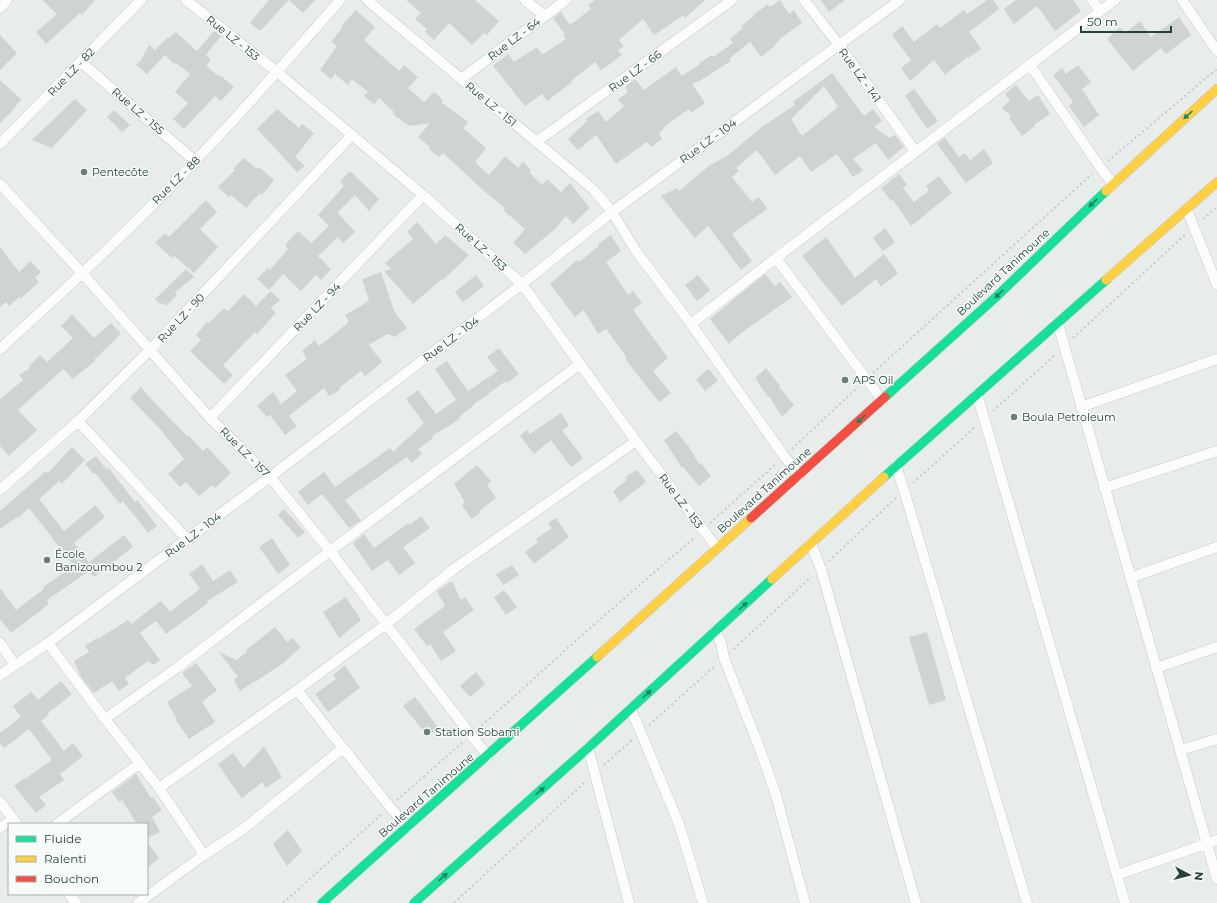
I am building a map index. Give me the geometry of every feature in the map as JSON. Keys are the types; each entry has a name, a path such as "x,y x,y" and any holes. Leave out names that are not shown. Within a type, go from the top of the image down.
{"main road":[{"name":"Boulevard Tanimoune","path":"322,903 488,756 996,297 1113,184 1217,89"},
{"path":"414,903 588,748 896,466 1217,182"}],"street":[{"path":"0,8 8,0"},
{"name":"Rue LZ - 82","path":"0,144 142,0"},
{"name":"Rue LZ - 153","path":"186,0 277,72 423,195 522,284 636,441 718,548"},
{"name":"Rue LZ - 88","path":"2,343 82,273 195,161 277,72 340,0"},
{"name":"Rue LZ - 151","path":"367,0 594,190 612,212 636,251 691,324 799,475"},
{"path":"525,0 545,16"},
{"name":"Rue LZ - 64","path":"461,79 566,0"},
{"name":"Rue LZ - 66","path":"536,142 732,0"},
{"name":"Rue LZ - 141","path":"804,0 915,151"},
{"name":"Rue LZ - 104","path":"0,675 48,643 270,477 522,284 612,212 900,0"},
{"path":"1092,0 1100,11"},
{"path":"691,324 915,151 1115,0"},
{"path":"1182,0 1217,51"},
{"name":"Rue LZ - 155","path":"81,62 195,161"},
{"path":"1030,65 1113,184"},
{"name":"Rue LZ - 90","path":"1,487 78,421 150,350 352,135"},
{"name":"Rue LZ - 157","path":"0,184 82,273 210,418 270,477 330,551 471,736 488,756"},
{"name":"Rue LZ - 94","path":"210,418 423,195"},
{"path":"1187,210 1217,285"},
{"path":"776,258 882,400"},
{"path":"1058,324 1217,879"},
{"path":"1081,407 1217,359"},
{"path":"105,719 178,667 580,364"},
{"path":"977,394 1125,903"},
{"path":"78,421 187,539"},
{"path":"159,788 297,690 385,624 455,568 636,441"},
{"path":"1104,488 1217,451"},
{"path":"896,466 1027,903"},
{"path":"811,544 821,569 916,903"},
{"path":"1130,578 1217,547"},
{"path":"715,631 721,643 724,658 760,749 776,795 804,903"},
{"path":"0,643 15,665"},
{"path":"48,643 159,788 204,855"},
{"path":"1156,668 1217,647"},
{"path":"297,690 390,807 408,827"},
{"path":"631,709 679,824 702,903"},
{"path":"1181,750 1217,739"},
{"path":"138,903 204,855 242,830 343,748"},
{"path":"588,748 630,903"},
{"path":"57,823 140,763"},
{"path":"0,802 15,821"},
{"path":"1117,875 1217,840"},
{"path":"70,895 76,903"}],"path":[{"path":"283,903 471,736 580,636 703,530 1100,167 1217,69"},
{"path":"454,903 595,773 821,569 904,490 1064,347 1194,226 1217,207"}],"building":[{"path":"42,0 95,0 82,15 80,13 46,44 36,32 57,14"},
{"path":"269,0 289,0 260,31 250,23"},
{"path":"289,0 315,0 303,13"},
{"path":"406,0 475,0 499,21 487,35 484,33 472,45 449,23 434,40 425,32 427,29 415,19 421,13"},
{"path":"595,0 705,0 685,18 684,15 654,35 643,19 619,40 624,46 618,50 622,55 610,64 601,70 595,62 547,101 542,94 525,106 493,66 508,54 514,62 537,47 542,55 566,39 563,35 565,34 553,18 561,12 570,25 591,9 588,5"},
{"path":"780,0 789,14 794,10 802,23 781,38 774,47 761,57 750,42 729,59 731,61 692,84 705,103 691,113 689,109 666,125 659,134 662,139 651,147 647,142 616,164 596,135 578,150 568,139 587,121 585,119 598,111 606,122 624,106 618,100 628,92 625,87 635,79 644,90 676,67 682,76 700,64 699,63 712,55 713,57 733,43 730,39 743,28 741,26 754,16 753,15 768,4 770,7"},
{"path":"821,0 845,0 829,12"},
{"path":"987,0 993,0 999,9 969,32 981,49 968,58 967,57 945,75 934,60 910,81 901,68 911,60 892,35 902,26 914,42 937,24 940,28 964,10 967,14"},
{"path":"1016,0 1073,0 1081,11 1055,31 1037,6 1014,24 1004,9"},
{"path":"356,10 375,27 364,40 399,71 404,65 418,77 408,88 424,102 434,92 443,100 441,102 468,122 463,128 486,148 475,162 489,175 505,156 518,168 523,162 531,170 529,172 542,185 547,179 561,192 570,183 590,208 573,224 566,216 554,230 525,254 513,243 525,229 503,210 505,208 485,192 443,153 439,157 418,137 430,123 409,126 393,114 394,112 379,98 374,104 364,96 368,92 352,79 348,85 335,74 331,79 320,70 337,46 331,42 343,26 342,25"},
{"path":"1179,17 1191,35 1166,54 1161,48 1133,71 1107,39 1120,27 1125,33 1140,21 1151,37"},
{"path":"214,31 221,36 206,55 211,60 206,66 234,87 221,101 215,96 184,129 173,119 188,103 175,92 190,74 176,63 174,64 165,55 147,74 136,65 141,60 149,45 155,50 168,37 169,38 176,32 197,51"},
{"path":"0,35 17,53 0,70"},
{"path":"1078,65 1091,82 1082,89 1099,115 1084,127 1069,106 1073,102 1053,75 1062,68 1066,74"},
{"path":"832,73 864,116 873,109 882,121 874,127 890,138 895,135 904,147 888,160 876,143 853,159 863,170 853,177 837,154 811,172 800,156 775,175 757,150 736,168 739,171 732,177 752,202 759,197 767,209 732,234 752,261 741,270 708,226 695,238 661,196 677,188 679,191 710,165 727,156 764,125 795,105 793,102","holes":["824,86 838,107 802,136 791,119"]},
{"path":"0,80 21,99 13,110 0,123"},
{"path":"1016,85 1029,101 1038,95 1050,114 1034,125 1035,126 1022,136 1009,118 1011,116 1002,108 1010,100 1005,94"},
{"path":"914,89 938,121 927,129 905,96"},
{"path":"75,99 87,110 52,148 32,140"},
{"path":"277,109 299,128 302,124 314,133 295,157 305,166 297,172 257,129"},
{"path":"114,110 130,125 122,132 107,117"},
{"path":"944,138 959,157 965,153 970,160 984,149 993,163 966,183 937,144"},
{"path":"244,158 257,169 259,167 274,180 262,195 260,193 246,208 231,195 229,197 218,187 235,170 233,169"},
{"path":"350,171 379,199 369,211 355,195 339,211 338,213 355,232 343,243 338,237 318,256 331,269 321,280 316,275 301,291 283,274 269,290 257,279 268,268 270,270 288,249 285,245 298,231 311,243 329,226 318,215 344,186 340,182"},
{"path":"899,174 907,185 903,188 914,202 929,191 926,186 939,176 952,193 911,226 893,200 891,201 881,188"},
{"path":"206,200 217,212 200,229 218,247 194,273 174,256 172,258 155,243 165,233 169,237"},
{"path":"417,222 436,244 445,235 469,255 443,280 442,279 413,304 384,271 391,269 385,263 413,239 407,232"},
{"path":"885,228 895,242 883,251 873,238"},
{"path":"611,235 621,251 606,262 628,295 633,291 642,303 633,310 668,358 653,371 671,393 659,402 625,359 627,358 606,329 598,334 584,310 575,317 550,284 577,260 579,262 599,246 598,244"},
{"path":"826,237 855,278 884,254 898,273 881,287 876,279 842,306 802,256"},
{"path":"0,247 19,272 30,261 41,272 35,278 39,282 20,299 19,297 9,306 6,302 0,307"},
{"path":"186,269 194,277 175,292 177,295 166,306 163,303 160,304 155,299"},
{"path":"381,272 394,311 407,328 395,337 387,334 369,345 382,362 365,376 361,371 339,388 340,390 329,396 324,388 289,416 297,426 285,435 270,415 267,417 257,406 273,392 281,404 297,391 285,375 307,359 302,351 315,340 319,346 349,322 345,315 369,301 362,279"},
{"path":"765,274 775,286 780,282 792,297 741,333 729,344 710,319"},
{"path":"476,275 484,286 463,302 455,292"},
{"path":"698,275 710,290 697,301 685,285"},
{"path":"271,291 280,300 271,308 276,313 257,334 255,332 223,365 233,375 224,384 190,351 201,340 196,335 207,322 209,323 224,308 228,311 244,294 256,306"},
{"path":"72,314 94,338 111,323 121,334 94,360 95,361 73,379 63,369 18,410 37,430 9,456 0,446 0,399 23,380 19,375 30,368 29,366 40,355 47,362 73,338 61,326"},
{"path":"499,348 519,374 507,383 506,381 474,404 459,417 460,419 432,436 433,438 418,449 422,454 411,463 407,457 345,500 361,520 349,528 322,494 308,505 298,492 324,472 335,487 390,448 393,452 424,423 406,399 418,390 436,414 456,400 435,369 447,361 468,391 498,371 487,357"},
{"path":"766,368 794,405 782,417 769,396 768,397 755,378"},
{"path":"709,369 718,381 705,391 696,379"},
{"path":"141,387 187,436 188,435 203,451 207,447 231,473 215,488 212,485 199,496 186,482 180,487 168,474 184,459 161,430 130,398"},
{"path":"561,413 569,426 562,430 583,458 571,467 551,440 534,454 520,436 527,430 530,434"},
{"path":"676,431 689,447 699,464 701,463 711,476 699,486 683,467 682,468 664,440"},
{"path":"72,447 85,460 62,484 59,481 39,499 64,531 95,505 105,517 74,543 89,562 124,535 133,547 94,577 89,571 47,600 49,604 11,633 0,619 0,588 16,610 44,589 43,587 74,566 29,508 18,518 17,517 0,529 0,511 46,471 48,473"},
{"path":"96,456 107,470 109,468 135,502 137,500 157,526 148,533 123,501 120,504 95,473 94,474 85,464"},
{"path":"477,465 491,481 487,485 496,498 471,519 462,505 465,502 454,484"},
{"path":"637,470 646,482 620,502 613,491 627,480 625,477"},
{"path":"284,509 305,532 298,538 278,515"},
{"path":"421,516 430,528 403,547 415,563 399,575 388,560 372,571 353,543 364,534 374,548 409,523 410,525"},
{"path":"556,518 569,537 534,564 525,552 538,542 536,539 552,528 548,523"},
{"path":"272,538 290,565 278,574 259,547"},
{"path":"202,564 213,581 230,570 238,582 207,601 208,603 166,634 156,621 140,633 160,660 153,665 148,661 125,678 129,684 119,691 112,681 94,693 81,677 74,661 89,652 85,646 128,620 131,624 161,601 170,612 200,589 189,574"},
{"path":"512,565 519,575 503,585 496,574"},
{"path":"452,581 461,600 465,597 474,610 443,632 456,651 441,661 430,644 427,646 414,629 445,606 437,591"},
{"path":"504,590 517,607 506,615 494,597"},
{"path":"346,597 361,620 339,638 323,612"},
{"path":"275,627 287,642 292,638 301,647 282,664 240,691 234,680 238,677 219,652 236,660"},
{"path":"927,632 946,700 929,705 909,637"},
{"path":"196,663 217,690 202,702 215,722 189,739 176,720 177,719 167,702 192,686 182,673"},
{"path":"345,665 360,688 328,712 315,694 336,679 333,675"},
{"path":"476,672 485,684 470,697 460,686"},
{"path":"61,681 72,694 48,713 49,714 41,721 64,751 73,743 83,756 60,774 64,780 39,797 46,805 36,813 14,786 52,760 29,729 4,748 0,743 0,733 21,717 13,706 31,692 38,700"},
{"path":"415,697 438,727 428,736 403,706"},
{"path":"264,746 282,777 266,788 262,782 242,798 218,764 233,753 244,768"},
{"path":"136,774 151,798 153,797 162,810 152,817 160,832 148,838 148,823 136,823 122,800 119,802 112,792"},
{"path":"288,830 302,851 287,866 273,844"},
{"path":"148,843 159,858 148,867"}],"traffic: fast":[{"path":"885,397 996,297 1106,191"},
{"path":"884,477 1106,280"},
{"path":"414,903 588,748 772,579"},
{"path":"322,903 597,657"}],"traffic: slow":[{"path":"1106,191 1217,89"},
{"path":"1106,280 1217,182"},
{"path":"772,579 884,477"},
{"path":"597,657 751,518"}],"traffic: jam":[{"path":"751,518 885,397"}],"place":[{"name":"Pentecôte","path":"84,172"},
{"name":"APS Oil","path":"845,380"},
{"name":"Boula Petroleum","path":"1014,417"},
{"name":"École Banizoumbou 2","path":"47,560"},
{"name":"Station Sobami","path":"427,732"}]}
